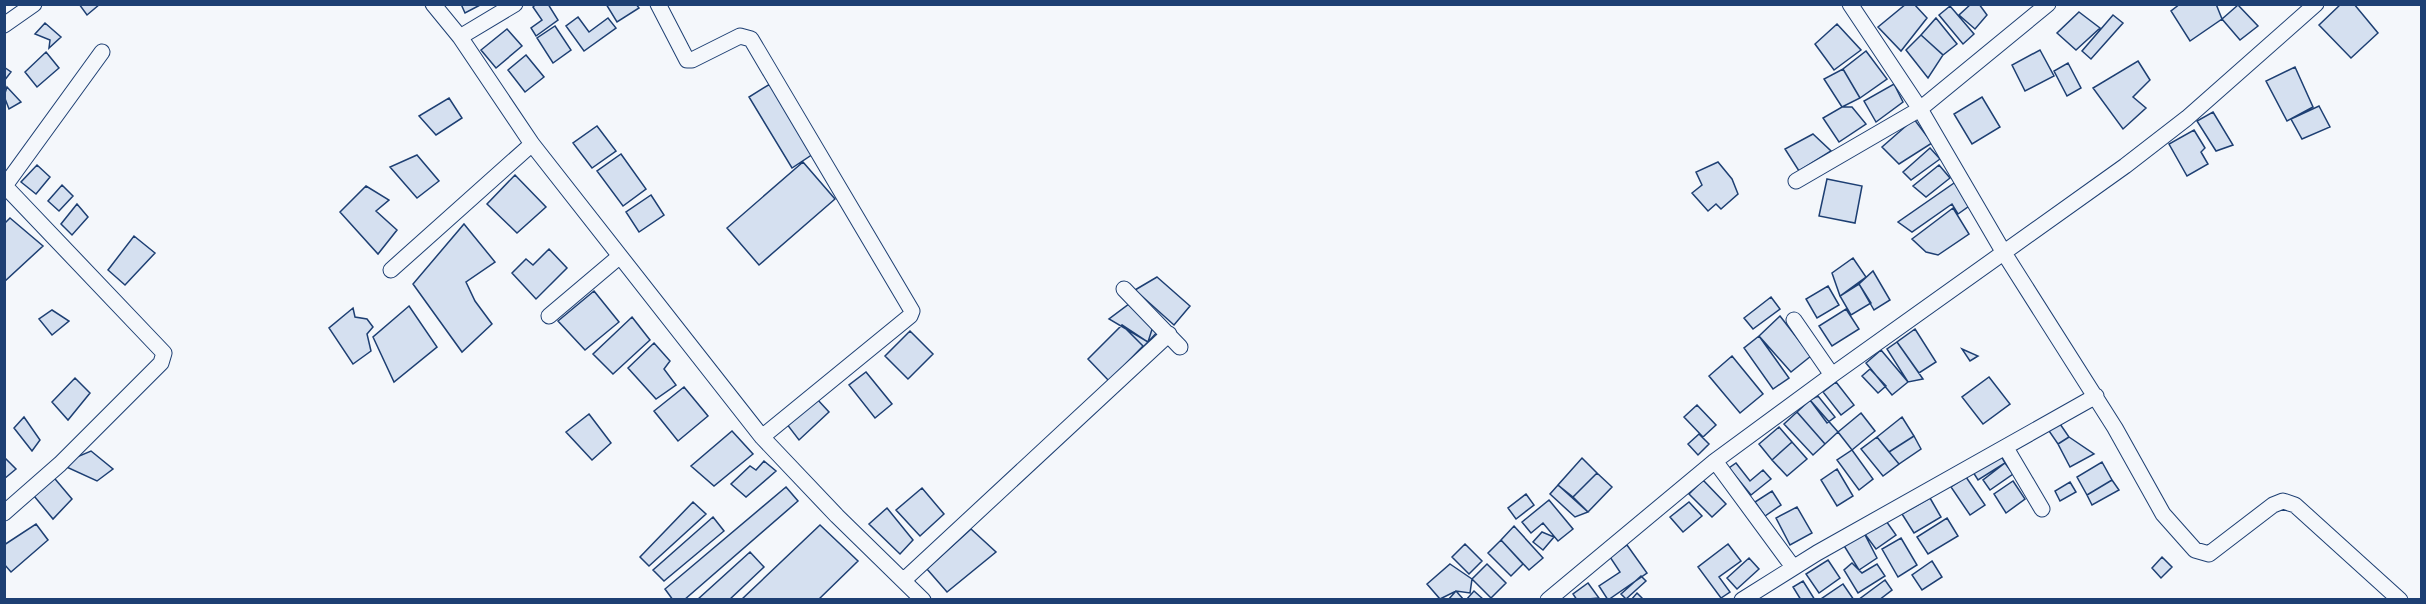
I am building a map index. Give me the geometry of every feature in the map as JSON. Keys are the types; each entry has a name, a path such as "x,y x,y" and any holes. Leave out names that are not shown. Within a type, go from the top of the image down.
{"street":[{"path":"4,25 34,4"},
{"path":"433,4 460,37 532,144 762,437 837,516 923,600"},
{"path":"460,37 515,4"},
{"path":"658,4 687,60 692,60 740,36 751,39 912,311 910,316 762,437"},
{"path":"1850,4 1920,109 2004,253 2096,396 2163,514 2196,550 2209,554 2220,548 2273,505 2283,501 2295,505 2400,600"},
{"path":"1796,182 1920,109 2048,4"},
{"path":"1548,600 1715,461 2125,166 2178,125 2316,4"},
{"path":"4,513 60,464 161,363 164,353 5,186 102,52"},
{"path":"391,270 532,144"},
{"path":"549,316 620,256"},
{"path":"1124,289 1180,346"},
{"path":"1794,320 1832,375"},
{"path":"904,580 1169,334"},
{"path":"1742,600 1793,567 2096,396"},
{"path":"2006,448 2042,509"},
{"path":"1715,461 1793,567"}],"building":[{"path":"79,4 100,4 87,15"},
{"path":"461,4 482,4 465,13"},
{"path":"536,4 548,4 558,20 536,36 531,28 542,20 533,7"},
{"path":"606,4 636,4 639,8 617,22"},
{"path":"1906,4 1914,4 1927,18 1901,51 1878,27"},
{"path":"1971,4 1979,4 1987,15 1975,29 1959,15"},
{"path":"2180,4 2216,4 2222,19 2190,41 2171,11"},
{"path":"2341,4 2354,4 2378,33 2351,58 2319,25"},
{"path":"2238,5 2258,26 2240,40 2222,19"},
{"path":"1950,6 1974,34 1963,44 1939,15"},
{"path":"2079,12 2100,28 2076,50 2057,33"},
{"path":"2113,15 2123,23 2091,59 2082,51"},
{"path":"578,17 589,32 608,18 616,28 584,51 566,26"},
{"path":"1936,18 1957,44 1943,55 1921,35"},
{"path":"45,23 61,37 49,48 50,40 35,34"},
{"path":"1837,24 1861,50 1834,70 1815,44"},
{"path":"555,26 571,50 553,63 537,38"},
{"path":"507,29 522,46 496,68 481,50"},
{"path":"1921,35 1943,55 1928,78 1906,50"},
{"path":"2040,50 2054,76 2025,91 2012,65"},
{"path":"1866,51 1887,79 1860,98 1843,69"},
{"path":"46,52 59,68 37,87 25,72"},
{"path":"526,55 544,77 525,92 508,70"},
{"path":"2138,61 2150,80 2133,97 2146,108 2123,129 2093,88"},
{"path":"2068,63 2081,88 2067,96 2054,71"},
{"path":"4,67 11,72 4,81"},
{"path":"2295,67 2313,107 2287,121 2266,81"},
{"path":"1843,69 1860,98 1842,107 1824,79"},
{"path":"770,84 813,154 792,168 749,97"},
{"path":"1894,84 1903,102 1876,122 1864,101"},
{"path":"7,87 21,102 9,109 4,96"},
{"path":"1982,97 2000,127 1972,144 1954,114"},
{"path":"449,98 462,118 436,135 419,116"},
{"path":"2319,106 2330,127 2302,139 2291,119"},
{"path":"1842,107 1852,107 1866,124 1839,142 1823,118"},
{"path":"2213,112 2233,145 2216,151 2197,121"},
{"path":"1914,119 1932,143 1899,164 1882,147"},
{"path":"597,126 616,151 592,168 573,143"},
{"path":"2194,130 2205,148 2201,152 2208,164 2187,176 2169,144"},
{"path":"1813,134 1831,151 1799,171 1785,149"},
{"path":"1930,148 1940,159 1911,180 1903,172"},
{"path":"621,154 646,189 623,206 597,171"},
{"path":"417,155 439,181 417,198 390,167"},
{"path":"803,162 835,199 759,265 727,228"},
{"path":"1718,162 1732,179 1738,194 1721,209 1716,204 1708,211 1692,193 1702,185 1696,172"},
{"path":"37,165 50,177 36,194 21,182"},
{"path":"1939,165 1950,178 1926,197 1913,186"},
{"path":"515,175 546,207 517,233 487,204"},
{"path":"1827,179 1862,186 1855,223 1819,216"},
{"path":"1957,181 1972,204 1958,214 1952,204 1912,232 1898,222"},
{"path":"62,185 73,196 59,211 48,201"},
{"path":"366,186 389,200 376,211 397,230 378,254 340,212"},
{"path":"651,195 664,215 639,232 626,212"},
{"path":"77,204 88,217 72,235 61,224"},
{"path":"1953,208 1969,234 1938,255 1926,252 1912,239"},
{"path":"10,218 43,246 5,281 4,224"},
{"path":"464,224 495,262 466,282 475,301 492,324 462,352 413,284"},
{"path":"134,236 155,253 125,285 108,270"},
{"path":"549,249 567,268 536,299 512,273 526,259 533,265"},
{"path":"1853,258 1866,277 1840,296 1832,273"},
{"path":"1873,271 1890,300 1874,310 1859,284"},
{"path":"1157,277 1190,306 1174,325 1135,290"},
{"path":"1859,284 1871,303 1851,315 1840,296"},
{"path":"1828,286 1839,305 1817,318 1806,299"},
{"path":"594,291 619,322 585,350 558,321"},
{"path":"1771,297 1780,309 1753,329 1744,318"},
{"path":"1133,301 1161,328 1148,342 1109,319"},
{"path":"1133,301 1155,320 1148,342 1109,319"},
{"path":"409,306 437,347 394,382 373,337"},
{"path":"353,308 355,317 367,319 373,327 367,334 371,351 353,364 329,328"},
{"path":"1846,309 1859,329 1832,346 1819,326"},
{"path":"52,310 69,321 52,335 39,319"},
{"path":"1780,316 1811,356 1791,372 1759,336"},
{"path":"632,317 650,340 613,374 593,354"},
{"path":"1122,325 1143,346 1109,381 1088,359"},
{"path":"1122,325 1148,342 1109,381 1088,359"},
{"path":"1915,329 1936,362 1919,373 1897,342"},
{"path":"910,331 933,354 908,379 885,356"},
{"path":"1759,336 1789,378 1773,389 1744,348"},
{"path":"1897,342 1923,379 1908,382 1887,349"},
{"path":"654,343 670,361 664,369 676,385 656,399 628,368"},
{"path":"1962,349 1978,356 1970,361"},
{"path":"1881,350 1908,382 1892,395 1866,363"},
{"path":"1732,356 1763,394 1740,413 1709,376"},
{"path":"1870,369 1886,386 1878,393 1862,376"},
{"path":"866,372 892,404 875,418 849,385"},
{"path":"1989,377 2010,404 1983,424 1962,397"},
{"path":"75,378 90,393 68,420 52,402"},
{"path":"1836,382 1854,405 1841,415 1823,392"},
{"path":"684,387 708,416 678,441 654,411"},
{"path":"1818,396 1835,417 1827,423 1810,400"},
{"path":"817,399 829,412 799,440 786,423"},
{"path":"1810,400 1838,432 1825,444 1797,412"},
{"path":"1697,405 1716,425 1703,437 1684,417"},
{"path":"1797,412 1825,444 1813,455 1784,424"},
{"path":"1861,413 1875,431 1852,450 1838,432"},
{"path":"589,414 611,443 592,460 566,432"},
{"path":"24,417 40,440 32,451 14,428"},
{"path":"1902,417 1914,436 1889,452 1877,437"},
{"path":"2058,421 2069,437 2058,444 2047,428"},
{"path":"1779,427 1792,442 1772,460 1759,444"},
{"path":"732,431 753,454 714,486 691,466"},
{"path":"1699,434 1709,444 1698,455 1688,444"},
{"path":"1914,436 1921,449 1899,464 1889,452"},
{"path":"1877,437 1899,464 1883,476 1861,449"},
{"path":"2069,437 2094,454 2070,467 2058,444"},
{"path":"1792,442 1807,459 1787,476 1772,460"},
{"path":"1852,450 1873,479 1859,490 1837,460"},
{"path":"91,451 113,469 97,481 60,464"},
{"path":"2001,456 2005,463 1978,480 1973,472"},
{"path":"4,457 16,469 4,479"},
{"path":"1582,458 1597,473 1573,497 1558,485"},
{"path":"764,461 776,471 746,497 731,484 750,466 756,470"},
{"path":"2102,462 2112,480 2087,495 2077,477"},
{"path":"1736,463 1750,481 1763,470 1771,479 1751,495 1729,468"},
{"path":"2005,463 2013,474 1990,490 1983,480"},
{"path":"1837,469 1853,496 1837,506 1821,480"},
{"path":"50,473 72,499 53,519 30,491"},
{"path":"1597,473 1612,487 1588,512 1573,497"},
{"path":"1966,477 1985,505 1970,515 1951,487"},
{"path":"1703,480 1726,504 1712,517 1689,494"},
{"path":"2112,480 2119,490 2092,505 2087,495"},
{"path":"2013,481 2025,499 2006,513 1994,494"},
{"path":"2070,482 2076,492 2060,501 2055,491"},
{"path":"1558,485 1588,512 1575,517 1550,494"},
{"path":"786,487 798,501 684,600 673,600 665,589"},
{"path":"922,488 944,514 920,536 896,510"},
{"path":"1772,491 1781,505 1765,516 1755,502"},
{"path":"1526,494 1534,505 1516,519 1508,508"},
{"path":"1930,498 1941,517 1914,533 1902,514"},
{"path":"1549,500 1573,529 1558,541 1543,523 1531,533 1522,522"},
{"path":"693,502 706,514 649,566 640,557"},
{"path":"1689,502 1702,516 1683,532 1670,517"},
{"path":"1797,507 1812,533 1790,545 1776,518"},
{"path":"887,508 913,540 900,554 869,524"},
{"path":"713,517 724,531 664,581 653,570"},
{"path":"1884,518 1896,535 1876,549 1864,533"},
{"path":"1947,518 1958,536 1928,554 1917,537"},
{"path":"36,524 48,540 11,572 4,564 4,545"},
{"path":"820,525 858,561 818,600 741,600"},
{"path":"1514,526 1543,558 1529,570 1501,540"},
{"path":"971,529 996,552 947,592 927,569"},
{"path":"1542,532 1554,537 1543,550 1533,542"},
{"path":"1864,533 1877,558 1859,570 1843,544"},
{"path":"1901,538 1917,565 1898,577 1882,549"},
{"path":"1501,540 1523,564 1511,576 1488,553"},
{"path":"1465,544 1482,561 1469,574 1452,557"},
{"path":"1728,544 1741,561 1719,577 1730,592 1721,598 1698,567"},
{"path":"1627,545 1647,573 1608,600 1599,586 1620,572 1610,557"},
{"path":"750,552 764,567 729,600 697,600"},
{"path":"2162,557 2172,567 2161,578 2152,568"},
{"path":"1749,558 1759,569 1737,589 1727,578"},
{"path":"1828,560 1840,578 1819,593 1806,574"},
{"path":"1932,561 1942,577 1922,590 1912,575"},
{"path":"1852,563 1862,573 1877,564 1885,576 1858,593 1844,570"},
{"path":"1450,564 1472,579 1470,593 1456,591 1440,599 1427,584"},
{"path":"1487,564 1506,583 1491,598 1472,579"},
{"path":"1641,576 1646,581 1626,599 1621,594"},
{"path":"1885,580 1892,590 1879,600 1858,600"},
{"path":"1803,581 1815,600 1801,600 1793,587"},
{"path":"1588,583 1599,598 1577,600 1573,594"},
{"path":"1843,584 1854,600 1821,600 1821,599"},
{"path":"1456,591 1464,600 1448,600"},
{"path":"1474,591 1484,600 1466,600"},
{"path":"1637,593 1644,600 1631,600"}]}
